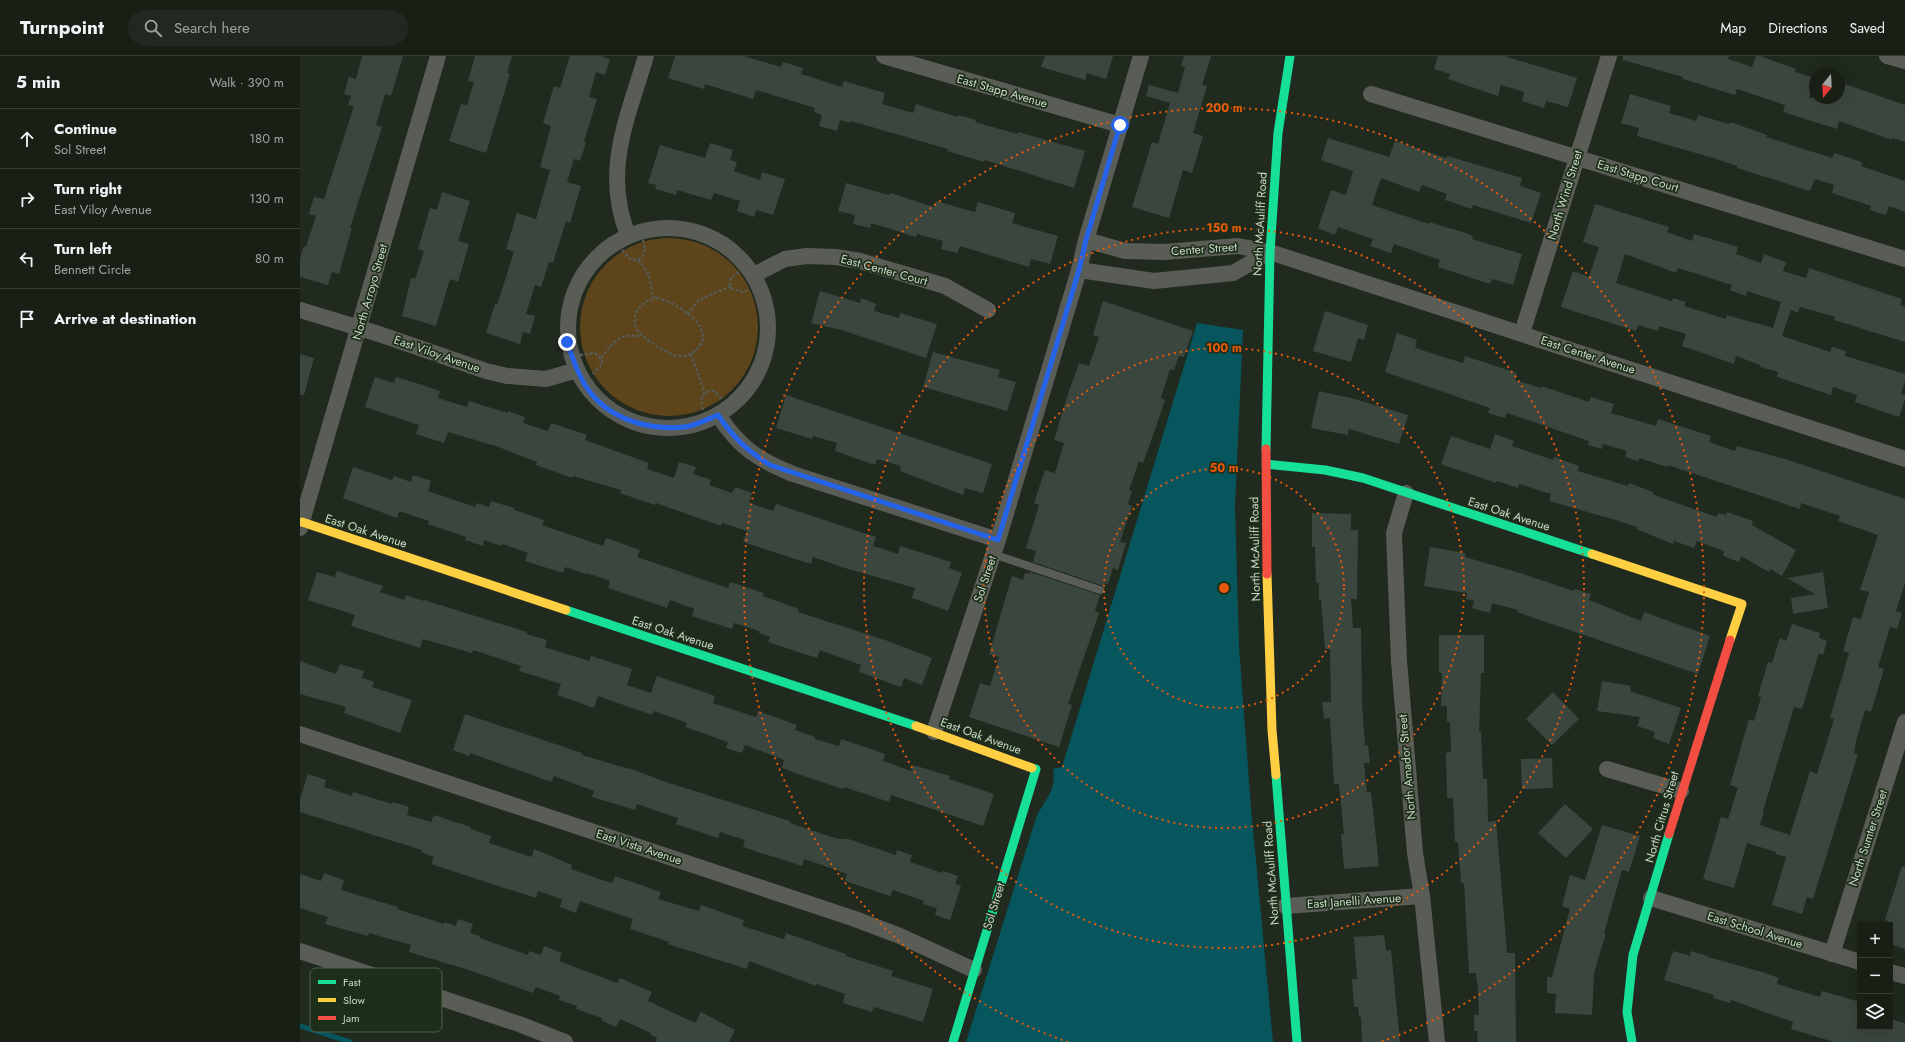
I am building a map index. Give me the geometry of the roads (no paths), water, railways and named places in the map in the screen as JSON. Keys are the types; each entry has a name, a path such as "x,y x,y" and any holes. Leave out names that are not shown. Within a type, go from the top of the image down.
{"street":[{"name":"North Arroyo Street","path":"301,525 438,56"},
{"path":"628,235 619,210 616,188 616,164 622,136 646,56"},
{"name":"East Stapp Avenue","path":"884,56 1120,125"},
{"name":"Sol Street","path":"934,732 996,547 1079,270 1086,240 1140,56"},
{"name":"North McAuliff Road","path":"1290,56 1278,132 1270,252 1266,464 1268,622 1272,730 1297,1042"},
{"name":"North Wind Street","path":"1522,333 1609,56"},
{"path":"1887,56 1905,61"},
{"name":"East Stapp Court","path":"1371,94 1905,259"},
{"path":"654,228 683,228 711,236 735,253 754,275 766,305 768,338 760,370 741,397 718,415 685,427 653,428 622,418 596,399 577,370 567,342 567,322 568,309 579,278 599,253 628,235 654,228"},
{"name":"Center Street","path":"1086,240 1125,250 1164,252 1238,246 1270,252"},
{"name":"Center Street","path":"1079,270 1154,281 1234,272 1270,252"},
{"name":"East Center Avenue","path":"1270,252 1905,459"},
{"name":"East Center Court","path":"754,275 785,259 807,256 836,257 860,261 944,286 988,310"},
{"name":"East Viloy Avenue","path":"300,310 359,328 486,371 507,376 546,379 577,370"},
{"path":"718,415 736,440 751,453 770,465 996,547"},
{"name":"East Oak Avenue","path":"1266,464 1325,470 1363,478 1742,604"},
{"name":"North Amador Street","path":"1406,493 1394,533 1399,661 1415,853 1422,896 1437,1042"},
{"name":"East Oak Avenue","path":"301,525 934,732 1036,769"},
{"name":"North Citrus Street","path":"1632,1042 1627,1012 1633,955 1651,898 1681,791 1742,604"},
{"name":"North Sumter Street","path":"1832,954 1905,722"},
{"name":"East Vista Avenue","path":"300,734 855,919 900,936 974,970"},
{"name":"Sol Street","path":"953,1042 1036,769"},
{"path":"1607,770 1681,791"},
{"name":"East Janelli Avenue","path":"1285,906 1422,896"},
{"name":"East School Avenue","path":"1651,898 1857,961"},
{"path":"300,951 351,968"},
{"path":"1893,973 1905,976"},
{"path":"442,998 505,1019 565,1042"}],"lane":[{"path":"996,547 1100,590"}],"water":[{"path":"1197,323 1243,330 1235,505 1239,646 1251,808 1273,1042 966,1042 1036,818 1049,795 1053,783 1053,769 1062,767"}],"waterway":[{"path":"300,1026 310,1029"},
{"path":"319,1032 350,1042"}]}
